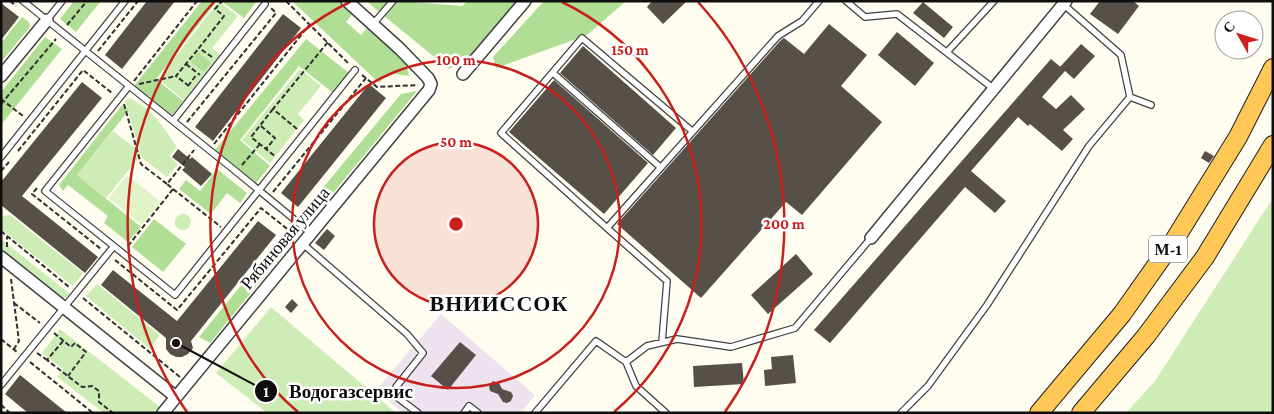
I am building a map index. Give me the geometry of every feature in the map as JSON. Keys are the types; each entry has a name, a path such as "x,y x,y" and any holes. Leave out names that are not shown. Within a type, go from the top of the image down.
{"highway":[{"name":"М-1","path":"1039,413 1122,314 1175,239 1238,137 1273,68"},
{"name":"М-1","path":"1081,413 1146,336 1204,257 1273,145"}],"street":[{"path":"347,1 400,49 428,78 430,84"},
{"path":"463,74 525,1"},
{"path":"871,238 1063,2"},
{"path":"1,76 46,20"},
{"name":"Рябиновая улица","path":"162,413 174,396 312,234 429,90 430,84"},
{"path":"5,260 174,396"}],"lane":[{"path":"22,1 200,142 312,234"},
{"path":"46,20 62,1"},
{"path":"1,157 124,1"},
{"path":"373,24 393,1"},
{"path":"606,228 778,36 802,20 819,1"},
{"path":"846,1 865,17 897,14 994,88"},
{"path":"947,52 994,1"},
{"path":"1063,2 1120,55 1130,97"},
{"path":"172,121 265,4"},
{"path":"662,342 667,282 501,133 582,38 692,131"},
{"path":"129,86 45,191 175,295 355,70"},
{"path":"552,73 660,167"},
{"path":"1130,97 1152,105"},
{"path":"901,413 928,386 987,305 1089,146 1130,97"},
{"path":"626,362 648,346 662,342 677,339 732,347 795,328 871,238"},
{"path":"303,244 407,334 423,353 396,386 398,397 418,413"},
{"path":"1,386 114,246"},
{"path":"535,413 596,341 626,362 636,386 666,413"},
{"path":"464,413 469,406 478,413"}],"path":[{"path":"1,104 2,100 87,1"},
{"path":"83,70 138,1"},
{"path":"129,86 198,1"},
{"path":"136,85 176,76 224,16 215,10 222,1"},
{"path":"286,1 355,70 377,87 430,84"},
{"path":"209,150 310,24"},
{"path":"292,170 251,136 328,42"},
{"path":"199,48 218,63"},
{"path":"186,64 206,79"},
{"path":"188,86 198,73"},
{"path":"176,76 206,100"},
{"path":"261,208 366,78"},
{"path":"119,99 125,105 142,164 236,238"},
{"path":"2,100 29,121"},
{"path":"273,109 304,135"},
{"path":"260,126 275,138 266,149"},
{"path":"167,184 200,142"},
{"path":"240,167 260,144"},
{"path":"128,246 173,189"},
{"path":"1,231 182,379 174,396"},
{"path":"5,260 14,303 19,341 14,349"},
{"path":"14,303 71,347 75,343 86,352 68,376"},
{"path":"1,339 93,413"},
{"path":"47,360 63,341"},
{"path":"36,351 82,387 92,386 99,391 99,402 113,413"},
{"path":"1,406 10,413"}],"shaded area":[{"path":"441,314 535,395 521,413 403,413 376,390"}],"green space":[{"path":"74,1 101,1 76,32 60,19"},
{"path":"202,1 217,1 156,79 183,101 172,115 134,86"},
{"path":"219,1 238,16 212,48 220,55 184,100 158,79"},
{"path":"221,1 257,1 244,18"},
{"path":"292,1 340,1 353,13 346,22 361,35 369,26 405,60 409,76 389,73 379,83"},
{"path":"366,1 402,1 462,6 468,1 519,1 472,56 449,69"},
{"path":"544,1 626,1 587,35 496,68 493,57"},
{"path":"22,17 29,22 30,27 1,62 1,43"},
{"path":"45,37 62,49 1,125 1,92"},
{"path":"306,39 349,73 333,93 299,66 240,140 270,166 256,183 215,150"},
{"path":"198,52 211,63 204,72 191,62"},
{"path":"300,69 321,86 298,114 304,120 270,163 242,140"},
{"path":"417,91 319,210 311,202 401,94"},
{"path":"130,98 151,113 167,132 177,147 169,156 178,164 167,177 142,158 141,155 106,198 77,175 113,131 140,152 125,101"},
{"path":"122,105 129,110 77,175 141,227 128,242 104,223 108,216 68,185 63,191 59,185"},
{"path":"217,169 247,193 240,203 227,193 211,214 179,189 186,180 200,191"},
{"path":"127,175 161,202 142,225 109,198"},
{"path":"1273,198 1273,413 1126,413 1155,381"},
{"path":"183,214 189,216 191,222 189,228 183,230 177,228 175,222 177,216"},
{"path":"10,215 83,273 73,286 1,229 1,216"},
{"path":"154,219 186,244 163,272 132,247"},
{"path":"288,228 297,236 210,343 199,337"},
{"path":"1,239 70,294 65,298 59,299 1,252"},
{"path":"97,284 160,335 150,349 86,296"},
{"path":"271,307 396,413 267,413 216,373"},
{"path":"60,329 160,407 156,413 104,413 57,377 63,369 42,353"}],"building":[{"path":"147,1 175,1 122,69 105,55"},
{"path":"652,1 687,1 663,24 647,7"},
{"path":"1100,1 1133,1 1139,6 1118,34 1090,14"},
{"path":"923,2 953,27 944,38 913,13"},
{"path":"1,3 19,17 1,40"},
{"path":"283,14 301,28 213,141 195,127"},
{"path":"829,24 867,55 841,86 882,122 802,215 786,202 701,298 617,224 781,40 784,38 804,54"},
{"path":"897,32 934,63 915,86 878,55"},
{"path":"1081,44 1095,56 1074,79 1065,71 1042,97 1056,109 1071,95 1085,109 1063,130 1073,139 1062,151 1030,124 1028,126 1018,117 971,171 1006,201 995,213 965,187 830,343 814,330 1051,59 1060,67"},
{"path":"583,46 676,128 653,155 560,73"},
{"path":"554,80 648,163 604,214 509,132"},
{"path":"82,82 102,98 22,196 98,257 85,273 1,205 1,182"},
{"path":"369,84 386,98 298,207 281,193"},
{"path":"178,149 190,159 192,157 212,174 201,186 182,170 185,167 172,157"},
{"path":"1205,151 1214,156 1209,163 1201,158"},
{"path":"258,221 276,235 191,341 193,348 182,357 170,354 166,349 166,338 101,285 113,270 177,321"},
{"path":"327,229 335,236 324,250 315,243"},
{"path":"796,254 813,274 768,314 751,295"},
{"path":"292,299 298,305 291,313 285,307"},
{"path":"460,342 476,355 448,390 431,376"},
{"path":"793,355 796,383 765,386 764,370 772,369 771,357"},
{"path":"742,363 744,384 694,387 693,366"},
{"path":"20,375 67,413 28,413 5,394"},
{"path":"493,381 499,383 502,389 511,392 513,396 511,401 503,402 498,394 490,391 489,386"}],"place":[{"name":"Водогазсервис","path":"176,343"}],"district":[{"name":"ВНИИССОК","path":"499,303"}]}
